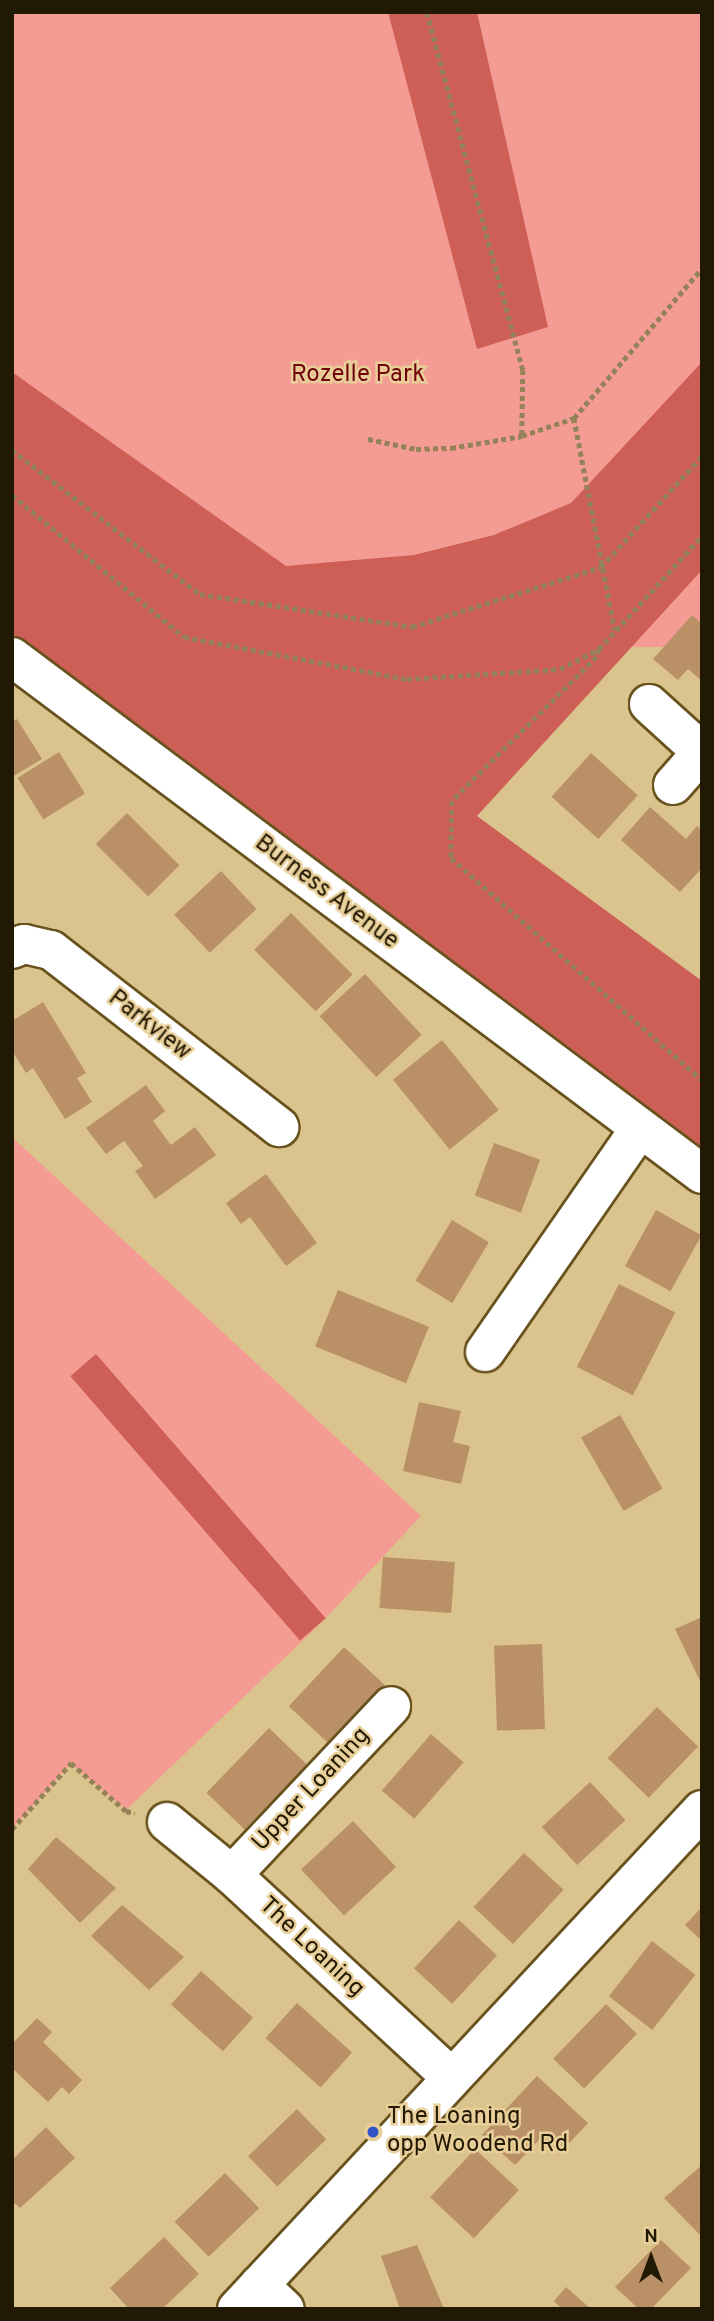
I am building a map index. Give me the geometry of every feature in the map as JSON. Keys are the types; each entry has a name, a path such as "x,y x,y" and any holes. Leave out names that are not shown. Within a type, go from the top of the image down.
{"street":[{"name":"Burness Avenue","path":"12,657 702,1174"},
{"path":"649,704 702,752 673,785"},
{"name":"Parkview","path":"12,949 24,944 51,950 279,1127"},
{"path":"485,1352 640,1128"},
{"name":"Upper Loaning","path":"232,1875 391,1706"},
{"path":"261,2301 452,2078 702,1810"},
{"name":"The Loaning","path":"167,1822 232,1875 452,2078"}],"path":[{"path":"427,12 523,370 522,436"},
{"path":"368,439 416,449 522,436 574,418 702,268"},
{"path":"574,418 615,631"},
{"path":"12,450 200,594 412,627 601,567 702,456"},
{"path":"12,495 184,637 407,679 561,669 599,649 702,536"},
{"path":"599,649 597,657 452,801 451,858 702,1080"},
{"path":"12,1829 71,1763 126,1811 167,1822"}],"green space":[{"name":"Rozelle Park","path":"12,12 702,12 702,647 12,647"},
{"path":"12,1137 421,1516 324,1620 126,1810 71,1764 12,1829"}],"shaded area":[{"path":"388,12 477,12 548,327 477,349"},
{"path":"702,362 702,570 477,816 702,981 702,1167 12,647 12,372 286,566 414,555 494,535 571,503"},
{"path":"96,1354 326,1618 300,1640 70,1376"}],"building":[{"path":"692,615 702,624 702,681 688,669 678,680 653,659"},
{"path":"17,719 42,759 12,777 12,722"},
{"path":"59,752 85,794 43,820 17,778"},
{"path":"591,753 638,795 598,839 552,797"},
{"path":"650,807 686,839 697,826 702,830 702,868 680,892 621,840"},
{"path":"127,813 179,865 148,896 96,844"},
{"path":"221,871 256,909 210,953 174,915"},
{"path":"291,913 353,975 316,1011 254,950"},
{"path":"365,974 422,1035 376,1077 320,1016"},
{"path":"43,1002 86,1073 77,1078 92,1102 65,1119 33,1068 26,1073 12,1051 12,1021"},
{"path":"442,1040 499,1110 450,1150 393,1080"},
{"path":"146,1085 165,1111 153,1121 171,1145 195,1127 216,1155 155,1199 135,1171 143,1166 124,1141 106,1154 86,1128"},
{"path":"494,1143 540,1160 521,1212 475,1196"},
{"path":"266,1174 317,1243 286,1266 250,1217 241,1224 226,1203"},
{"path":"656,1210 701,1235 670,1291 625,1266"},
{"path":"452,1220 489,1242 452,1303 415,1281"},
{"path":"619,1284 675,1313 633,1395 577,1367"},
{"path":"338,1290 429,1327 406,1383 315,1347"},
{"path":"419,1402 461,1411 453,1442 470,1446 461,1484 403,1471"},
{"path":"620,1415 662,1489 624,1511 581,1438"},
{"path":"383,1557 455,1562 451,1613 379,1608"},
{"path":"702,1617 702,1685 675,1629"},
{"path":"542,1644 545,1729 497,1731 494,1646"},
{"path":"344,1647 385,1685 330,1744 289,1706"},
{"path":"657,1707 698,1747 649,1798 608,1758"},
{"path":"269,1728 307,1765 245,1830 206,1793"},
{"path":"431,1734 463,1762 414,1819 382,1791"},
{"path":"590,1782 625,1820 577,1865 542,1827"},
{"path":"353,1821 396,1867 344,1915 301,1869"},
{"path":"56,1837 116,1888 80,1923 28,1869"},
{"path":"524,1853 563,1890 513,1944 474,1907"},
{"path":"122,1905 184,1957 149,1990 91,1936"},
{"path":"702,1907 702,1941 685,1925"},
{"path":"459,1920 497,1955 452,2004 414,1968"},
{"path":"652,1941 695,1975 652,2030 609,1996"},
{"path":"201,1971 253,2018 223,2051 171,2004"},
{"path":"297,2003 352,2053 321,2087 266,2038"},
{"path":"606,2004 637,2034 584,2089 553,2059"},
{"path":"37,2018 52,2032 43,2042 82,2080 69,2094 62,2087 48,2102 12,2068 12,2044"},
{"path":"537,2076 588,2123 559,2154 541,2138 515,2165 482,2135"},
{"path":"297,2109 326,2139 277,2186 248,2156"},
{"path":"46,2127 75,2158 20,2208 12,2201 12,2160"},
{"path":"475,2149 519,2190 474,2238 430,2197"},
{"path":"702,2165 702,2237 664,2198"},
{"path":"225,2173 259,2208 209,2257 175,2222"},
{"path":"164,2237 199,2274 162,2309 129,2309 110,2288"},
{"path":"661,2240 691,2268 651,2309 639,2309 615,2287"},
{"path":"417,2245 444,2309 400,2309 381,2256"},
{"path":"566,2287 591,2309 562,2309 554,2301"}],"place":[{"name":"The Loaning opp Woodend Rd","path":"373,2132"}]}
